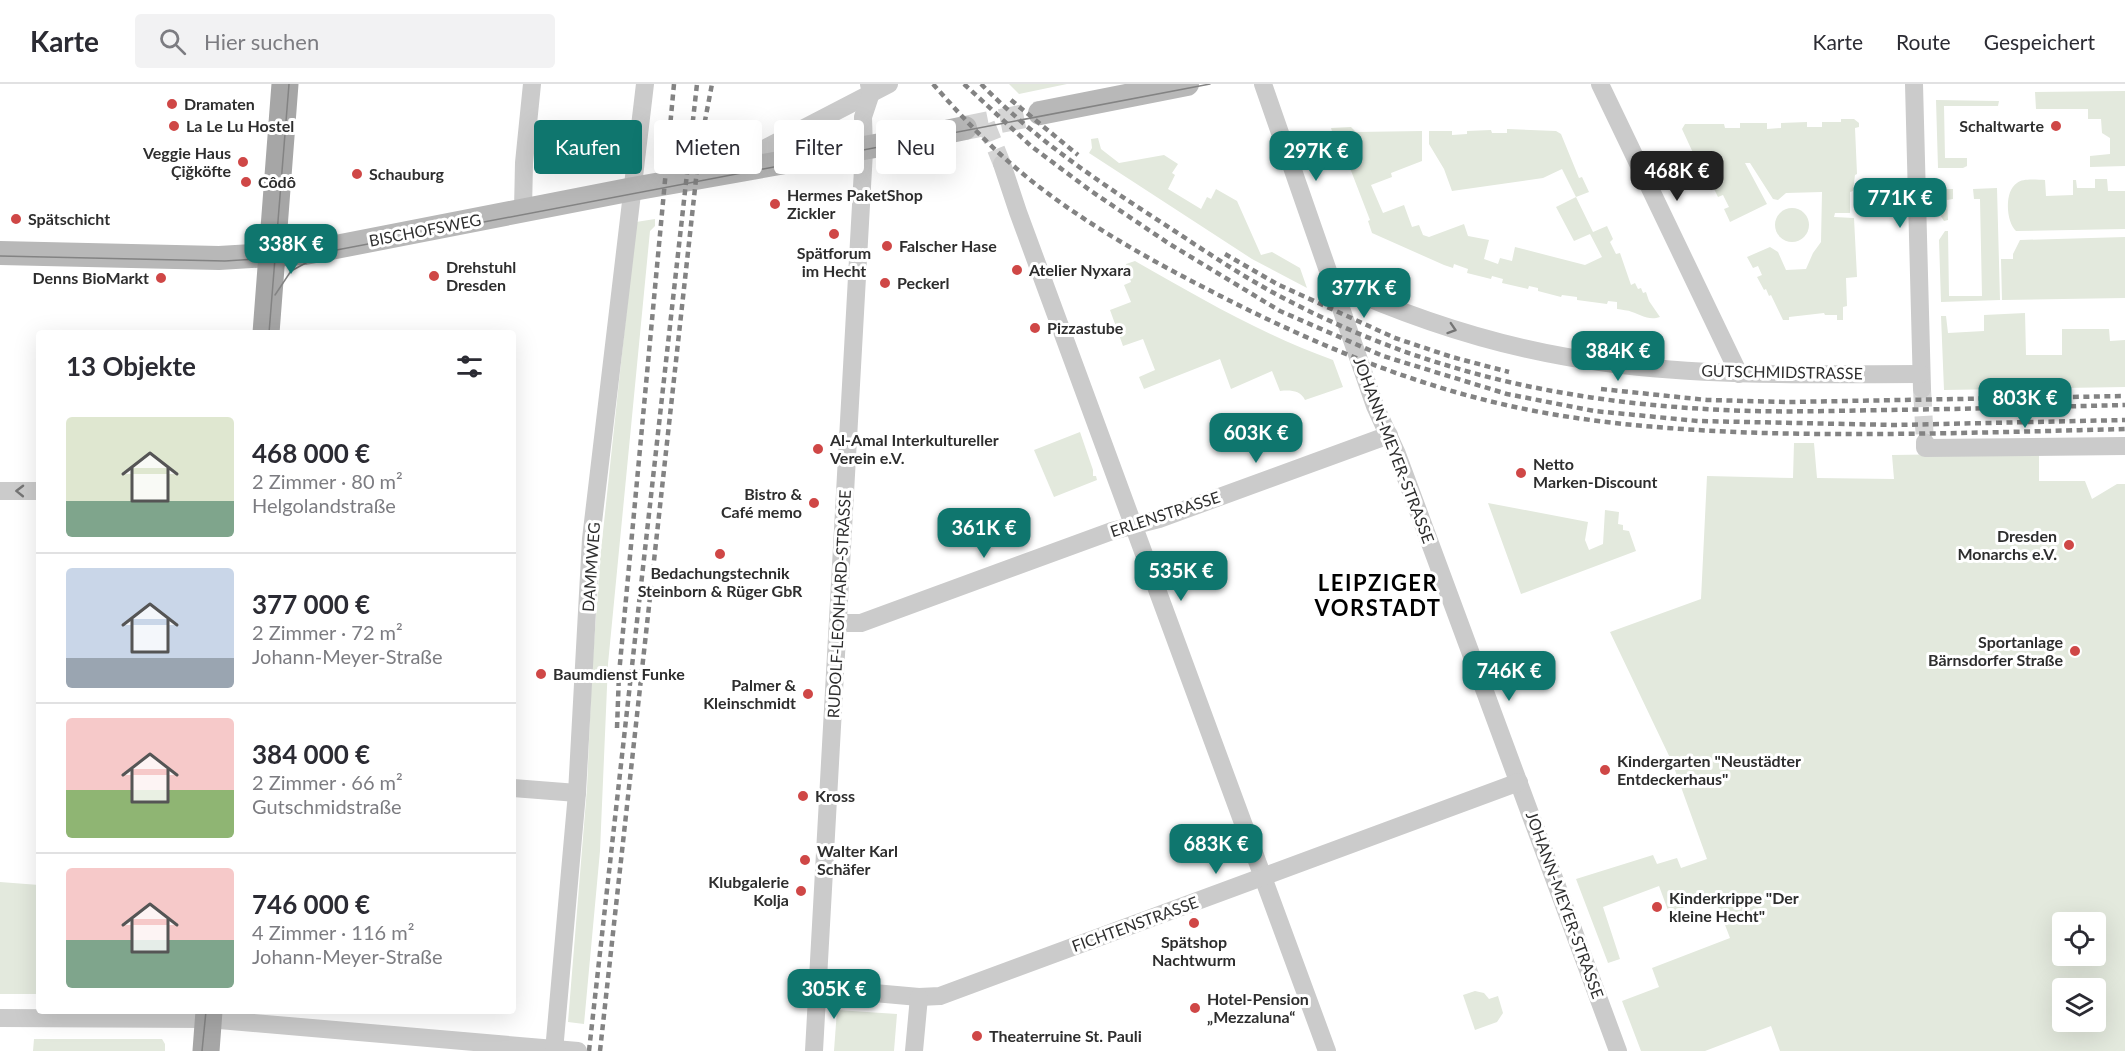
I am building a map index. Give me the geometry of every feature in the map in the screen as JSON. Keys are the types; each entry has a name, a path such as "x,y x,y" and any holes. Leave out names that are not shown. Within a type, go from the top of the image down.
{"main road":[{"path":"266,330 285,84"},
{"path":"1040,113 1187,84"},
{"name":"BISCHOFSWEG","path":"864,147 965,128"},
{"name":"BISCHOFSWEG","path":"0,253 219,258 305,252 715,174"},
{"path":"206,1051 209,1015"}],"street":[{"path":"523,210 524,163 532,84"},
{"name":"DAMMWEG","path":"554,1050 577,793 591,539 645,84"},
{"path":"762,148 870,88 889,84"},
{"name":"JOHANN-MEYER-STRASSE","path":"1263,84 1376,406 1389,435 1618,1051"},
{"path":"1600,84 1739,374"},
{"name":"GUTSCHMIDSTRASSE","path":"1332,282 1410,316 1462,332 1533,350 1607,363 1739,374 1922,382 1914,84"},
{"name":"RUDOLF-LEONHARD-STRASSE","path":"864,120 870,88"},
{"path":"1002,164 1328,1051"},
{"name":"RUDOLF-LEONHARD-STRASSE","path":"814,1051 863,174"},
{"name":"ERLENSTRASSE","path":"838,623 861,623 1112,531 1159,519 1389,435"},
{"path":"1925,445 2125,446"},
{"path":"0,491 36,491"},
{"name":"FICHTENSTRASSE","path":"818,988 919,997 940,996 1519,782"},
{"path":"516,788 577,793"},
{"path":"914,1051 919,997"},
{"path":"0,1018 209,1015 578,1051"}],"shaded area":[{"path":"1009,84 1067,84 1019,94"},
{"path":"2125,91 2125,166 2090,167 2090,156 2110,154 2110,138 2102,133 2101,119 2088,119 2088,109 2036,109 2035,92"},
{"path":"1936,100 1999,101 1998,106 1944,106 1945,158 1967,158 1967,166 1963,168 1938,168"},
{"path":"1841,119 1854,119 1859,123 1859,127 1855,128 1857,174 1853,191 1850,192 1850,213 1835,213 1834,217 1854,218 1857,277 1846,278 1847,306 1843,307 1843,320 1837,320 1837,315 1825,315 1824,313 1789,317 1789,320 1783,320 1771,295 1769,296 1766,289 1764,290 1757,277 1762,275 1758,266 1753,268 1747,257 1770,247 1778,252 1786,270 1806,269 1821,242 1822,192 1786,193 1778,200 1773,199 1750,163 1745,163 1767,204 1730,222 1724,209 1729,207 1723,195 1718,197 1706,173 1711,170 1705,159 1701,160 1697,154 1694,155 1682,129 1685,124 1724,124 1725,128 1740,128 1740,123 1767,123 1767,129 1781,128 1781,123 1807,122 1807,127 1822,127 1822,122 1841,122"},
{"path":"1351,127 1356,132 1422,131 1422,161 1391,173 1392,177 1371,185 1383,213 1404,205 1412,227 1419,225 1423,235 1429,237 1464,224 1468,236 1489,240 1484,259 1498,264 1500,258 1512,261 1515,247 1585,265 1602,257 1590,234 1574,241 1556,207 1576,197 1593,232 1607,226 1613,239 1610,242 1616,254 1620,253 1631,285 1635,283 1638,289 1641,288 1643,293 1646,292 1660,317 1648,318 1617,309 1617,302 1608,301 1607,304 1577,300 1577,297 1562,295 1561,297 1538,291 1538,288 1529,286 1528,289 1502,283 1503,279 1492,276 1491,279 1467,273 1468,269 1454,264 1453,268 1444,265 1372,233 1368,221 1370,220 1343,150 1336,145 1331,128"},
{"path":"1507,129 1556,131 1561,134 1579,178 1582,177 1589,192 1576,197 1562,169 1543,178 1452,191 1444,169 1429,144 1429,131 1452,131 1452,135 1467,134 1467,131 1491,130 1492,133 1507,133"},
{"path":"1098,138 1101,149 1119,163 1164,155 1178,164 1172,173 1175,175 1168,189 1201,209 1207,197 1211,199 1216,189 1237,201 1261,255 1272,252 1300,268 1307,288 1252,259 1089,153 1092,148 1091,139"},
{"path":"2095,179 2107,179 2108,191 2125,191 2125,229 2016,231 2013,227 2008,214 2008,199 2013,187 2020,181 2045,180 2046,196 2073,195 2073,180 2076,180 2077,188 2095,188"},
{"path":"1997,188 2000,300 1941,302 1939,240 1945,231 1948,231 1949,296 1982,296 1980,199 1974,199 1973,189"},
{"path":"1938,189 1953,189 1953,199 1947,200 1948,220 1944,221 1940,215"},
{"path":"1792,208 1804,213 1809,225 1804,237 1792,242 1780,237 1775,225 1780,213"},
{"path":"655,219 655,226 650,231 608,664 600,851 584,1024 568,1022 587,788 600,560 636,222"},
{"path":"2125,237 2125,298 2002,300 2001,259 2013,259 2020,240"},
{"path":"1135,261 1257,328 1333,360 1343,387 1305,400 1298,392 1280,391 1272,371 1231,389 1220,359 1144,389 1139,377 1155,370 1143,339 1123,346 1110,310 1131,302 1124,285 1131,282 1126,264"},
{"path":"2025,313 2026,355 2062,355 2062,329 2109,329 2110,341 2125,340 2125,387 1944,390 1941,316 1946,316 1948,333 1984,331 1984,315"},
{"path":"1080,432 1093,476 1096,476 1097,480 1054,497 1034,450"},
{"path":"1794,443 1814,443 1817,478 1894,479 1892,455 2039,453 2039,481 2085,481 2092,499 2117,484 2125,484 2125,1051 1780,1051 1771,1026 1705,1051 1641,1051 1622,1001 1659,987 1652,968 1730,938 1714,896 1669,913 1659,886 1603,907 1620,959 1608,963 1576,879 1653,855 1657,864 1677,858 1681,868 1707,859 1672,762 1610,632 1701,599 1707,476 1793,478"},
{"path":"1488,503 1588,522 1585,540 1589,550 1603,544 1605,510 1619,512 1618,524 1623,525 1623,530 1629,531 1636,551 1521,594"},
{"path":"0,882 36,885 36,994 0,994"},
{"path":"1475,991 1484,993 1489,999 1498,996 1503,1013 1497,1022 1475,1030 1463,995"},
{"path":"837,1010 897,1014 894,1051 834,1051"},
{"path":"34,1039 162,1039 165,1051 33,1051"}],"tunnel":[{"path":"965,128 1040,113"},
{"path":"986,124 1002,164"},
{"path":"1922,389 1925,442"}],"tram line":[{"path":"269,330 289,84"},
{"path":"0,256 225,261 305,256 1210,84"},
{"path":"275,295 291,271 315,258"},
{"path":"202,1051 206,1014"}],"railway":[{"path":"617,728 619,674 674,84"},
{"path":"589,1051 697,84"},
{"path":"600,1051 699,152 712,84"},
{"path":"933,84 982,137 1023,174 1072,211 1124,244 1205,288 1314,341 1428,384 1538,412 1666,428 1808,434 2125,429"},
{"path":"964,84 1031,146 1091,191 1168,243 1280,311 1383,356 1507,394 1594,411 1698,421 1895,425 2125,420"},
{"path":"981,84 1025,125 1097,180 1259,285 1347,329 1429,360 1480,375 1608,400 1727,410 1817,411 2125,405"},
{"path":"1011,100 1078,155"},
{"path":"1225,254 1277,284 1395,338 1452,357 1509,372"},
{"path":"1601,389 1707,400 1789,402 2125,396"}],"place":[{"name":"Dramaten","path":"172,104"},
{"name":"La Le Lu Hostel","path":"174,126"},
{"name":"Schaltwarte","path":"2056,126"},
{"name":"Veggie Haus Çiğköfte","path":"243,162"},
{"name":"Schauburg","path":"357,174"},
{"name":"Côdô","path":"246,182"},
{"name":"Hermes PaketShop Zickler","path":"775,204"},
{"name":"Spätschicht","path":"16,219"},
{"name":"Spätforum im Hecht","path":"834,234"},
{"name":"Falscher Hase","path":"887,246"},
{"name":"Atelier Nyxara","path":"1017,270"},
{"name":"Drehstuhl Dresden","path":"434,276"},
{"name":"Denns BioMarkt","path":"161,278"},
{"name":"Peckerl","path":"885,283"},
{"name":"Pizzastube","path":"1035,328"},
{"name":"Al-Amal Interkultureller Verein e.V.","path":"818,449"},
{"name":"Netto Marken-Discount","path":"1521,473"},
{"name":"Bistro & Café memo","path":"814,503"},
{"name":"Dresden Monarchs e.V.","path":"2069,545"},
{"name":"Bedachungstechnik Steinborn & Rüger GbR","path":"720,554"},
{"name":"Sportanlage Bärnsdorfer Straße","path":"2075,651"},
{"name":"Baumdienst Funke","path":"541,674"},
{"name":"Palmer & Kleinschmidt","path":"808,694"},
{"name":"Kindergarten \"Neustädter Entdeckerhaus\"","path":"1605,770"},
{"name":"Kross","path":"803,796"},
{"name":"Walter Karl Schäfer","path":"805,860"},
{"name":"Klubgalerie Kolja","path":"801,891"},
{"name":"Kinderkrippe \"Der kleine Hecht\"","path":"1657,907"},
{"name":"Spätshop Nachtwurm","path":"1194,923"},
{"name":"Hotel-Pension „Mezzaluna“","path":"1195,1008"},
{"name":"Theaterruine St. Pauli","path":"977,1036"}],"district":[{"name":"LEIPZIGER VORSTADT","path":"1378,596"}]}
